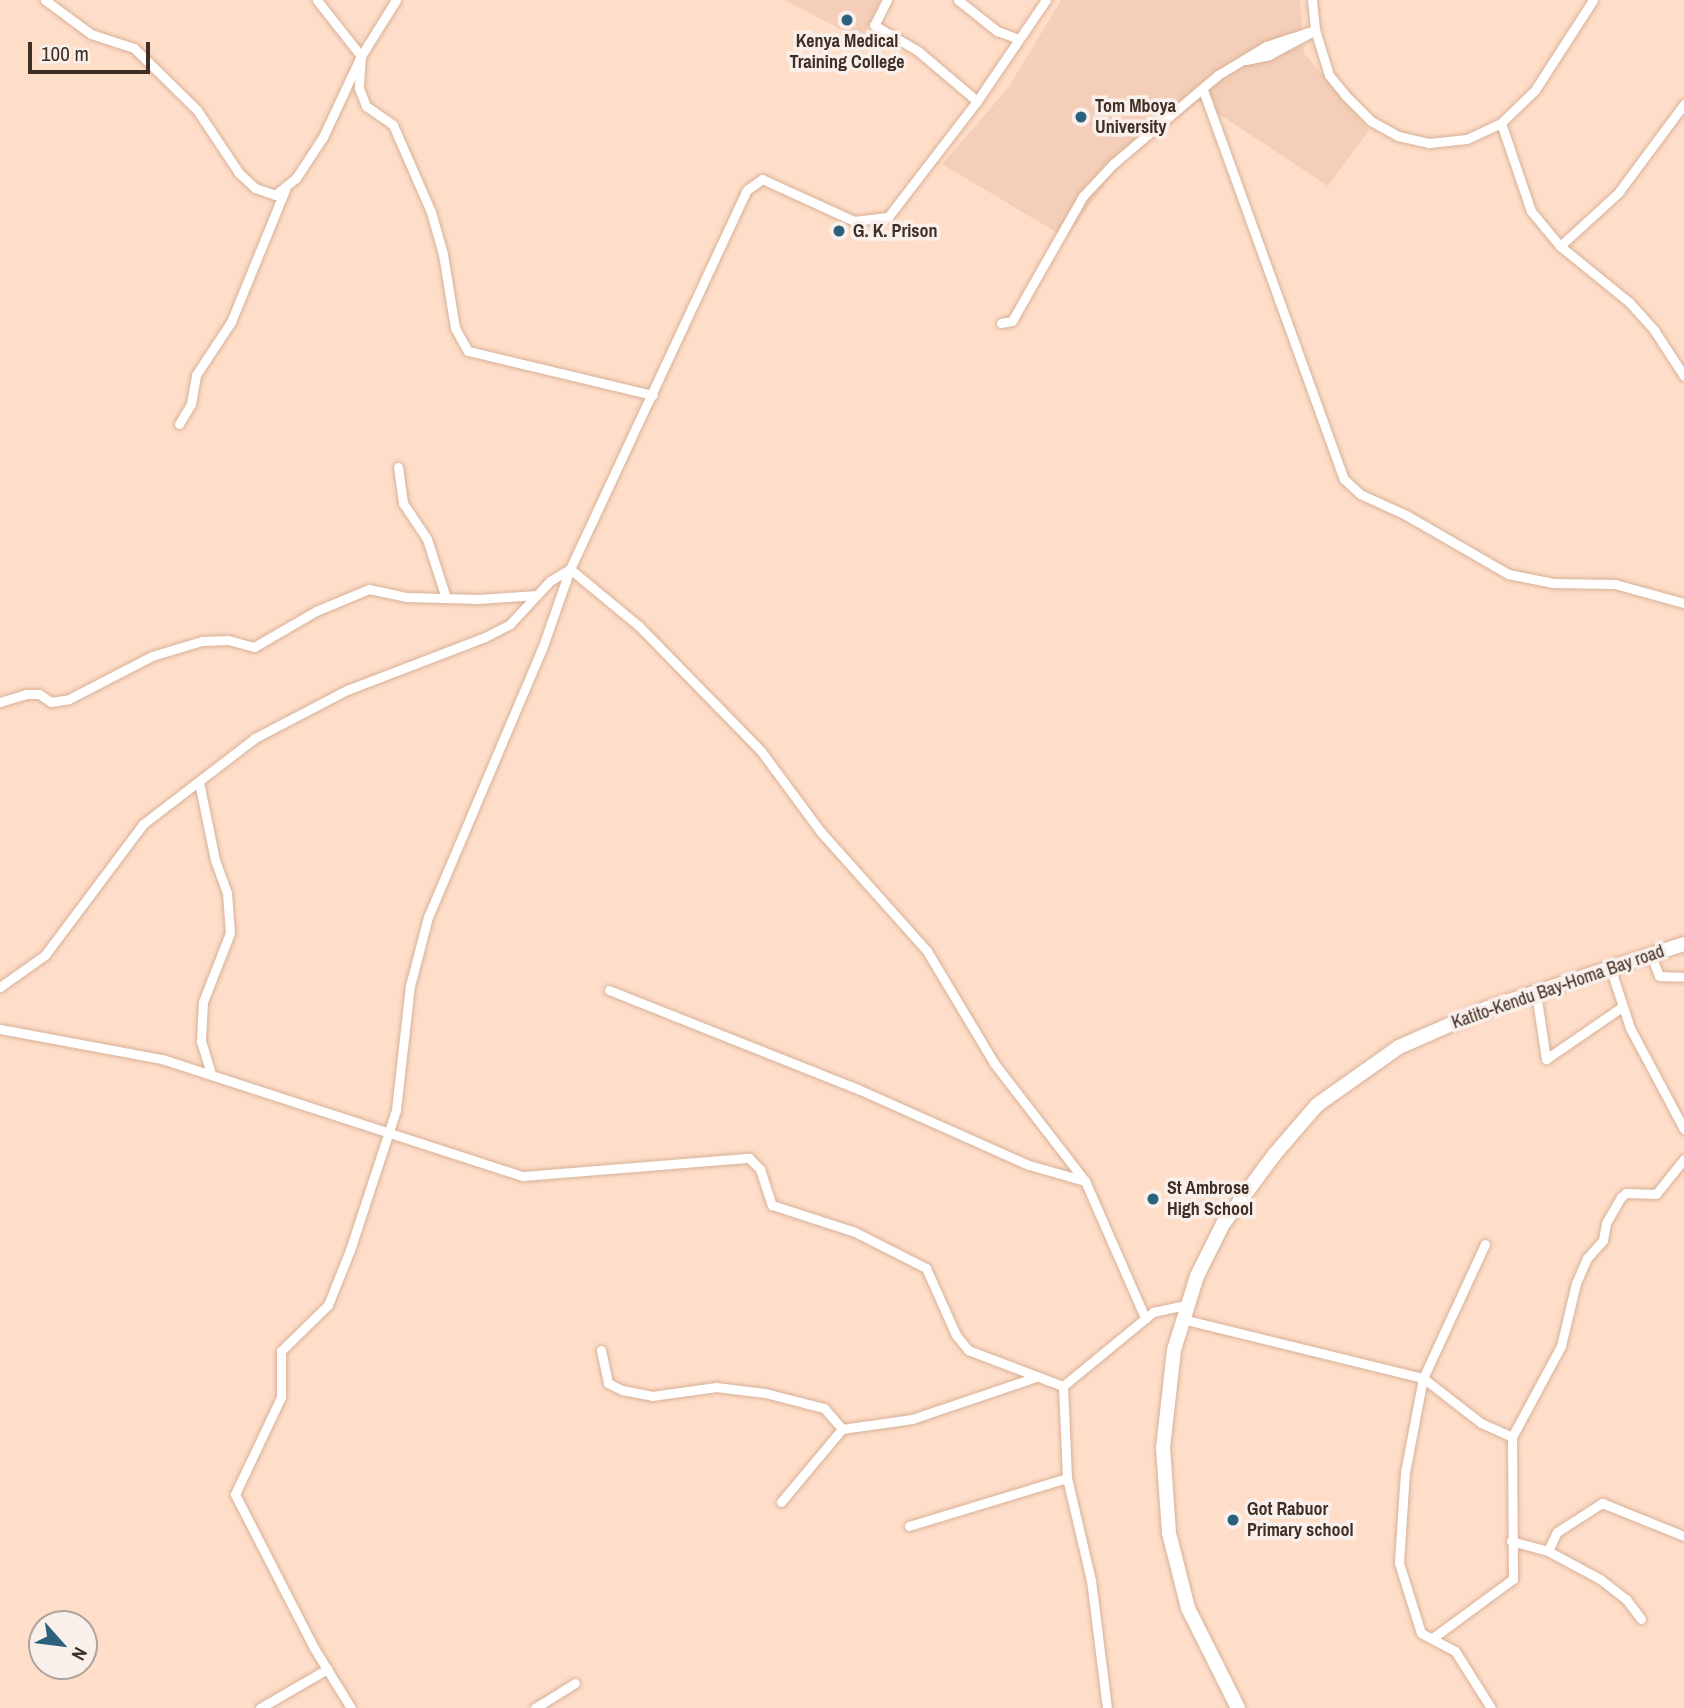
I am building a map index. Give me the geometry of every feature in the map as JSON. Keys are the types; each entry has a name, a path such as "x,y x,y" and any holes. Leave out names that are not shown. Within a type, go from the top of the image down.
{"highway":[{"name":"Katito-Kendu Bay-Homa Bay road","path":"1238,1708 1188,1608 1169,1533 1164,1492 1165,1410 1184,1312 1210,1248 1238,1201 1317,1105 1399,1047 1488,1008 1684,944"}],"street":[{"path":"45,0 91,34 134,48 197,110 247,181 275,195 285,190"},
{"path":"317,0 361,56 359,89 366,106 394,125 431,212 443,254 455,328 468,351 653,395"},
{"path":"179,424 191,404 196,375 231,322 285,190 323,137 361,56 396,0"},
{"path":"887,0 874,26 918,51 977,101"},
{"path":"958,0 997,31 1019,39"},
{"path":"351,1708 327,1669 235,1494 281,1397 281,1351 335,1293 396,1110 402,1034 424,929 542,649 570,569 754,181 762,179 782,185 854,221 888,217 977,101 1046,0"},
{"path":"1312,0 1315,30 1329,75 1345,95 1371,121 1398,136 1452,143 1501,122 1535,90 1593,0"},
{"path":"1001,323 1012,321 1093,185 1203,90 1244,60 1266,46 1315,30"},
{"path":"1203,90 1344,479 1360,494 1406,515 1508,574 1553,583 1615,584 1684,603"},
{"path":"1560,247 1618,193 1684,104"},
{"path":"1501,122 1531,211 1560,247 1629,302 1682,365 1684,376"},
{"path":"398,467 403,503 427,539 446,598"},
{"path":"0,987 45,955 143,824 255,738 347,690 485,637 510,624 561,572 570,569"},
{"path":"570,569 639,626 761,751 821,832 928,951 994,1063 1086,1181 1145,1318"},
{"path":"0,702 26,694 39,694 51,702 69,699 152,656 202,642 228,640 254,647 316,611 369,589 446,598 537,596"},
{"path":"199,782 215,860 227,893 230,933 203,1002 201,1041 211,1074"},
{"path":"1651,955 1659,976 1684,977"},
{"path":"1610,967 1622,1007 1684,1129"},
{"path":"609,990 858,1090 1029,1165 1086,1181"},
{"path":"1535,993 1546,1059 1622,1007"},
{"path":"0,1030 144,1056 211,1074 387,1134 533,1177 748,1158 760,1169 772,1205 855,1232 926,1268 961,1344 1033,1378 1063,1386"},
{"path":"1434,1637 1511,1583 1512,1437 1561,1346 1576,1283 1587,1258 1603,1240 1606,1223 1621,1197 1626,1193 1656,1194 1684,1159"},
{"path":"1485,1244 1423,1378 1405,1472 1399,1563 1421,1633 1434,1637 1455,1651 1491,1708"},
{"path":"1063,1386 1145,1318 1161,1308 1423,1378 1481,1423 1512,1437"},
{"path":"601,1350 608,1383 622,1390 652,1396 716,1387 765,1393 824,1408 842,1429"},
{"path":"781,1502 842,1429 912,1419 1033,1378"},
{"path":"1063,1386 1067,1478 1093,1592 1107,1708"},
{"path":"909,1526 1067,1478"},
{"path":"1548,1551 1557,1532 1602,1503 1684,1536"},
{"path":"1511,1541 1548,1551 1611,1586 1641,1619"},
{"path":"260,1708 327,1669"},
{"path":"535,1708 575,1683"}],"shaded area":[{"name":"Kenya Medical Training College","path":"785,0 880,0 862,41"},
{"name":"Tom Mboya University","path":"1061,0 1300,0 1304,53 1369,130 1328,186 1199,101 1117,168 1066,238 942,164 1008,88"}],"place":[{"name":"Kenya Medical Training College","path":"847,20"},
{"name":"Tom Mboya University","path":"1081,117"},
{"name":"G. K. Prison","path":"839,231"},
{"name":"St Ambrose High School","path":"1153,1199"},
{"name":"Got Rabuor Primary school","path":"1233,1520"}]}
